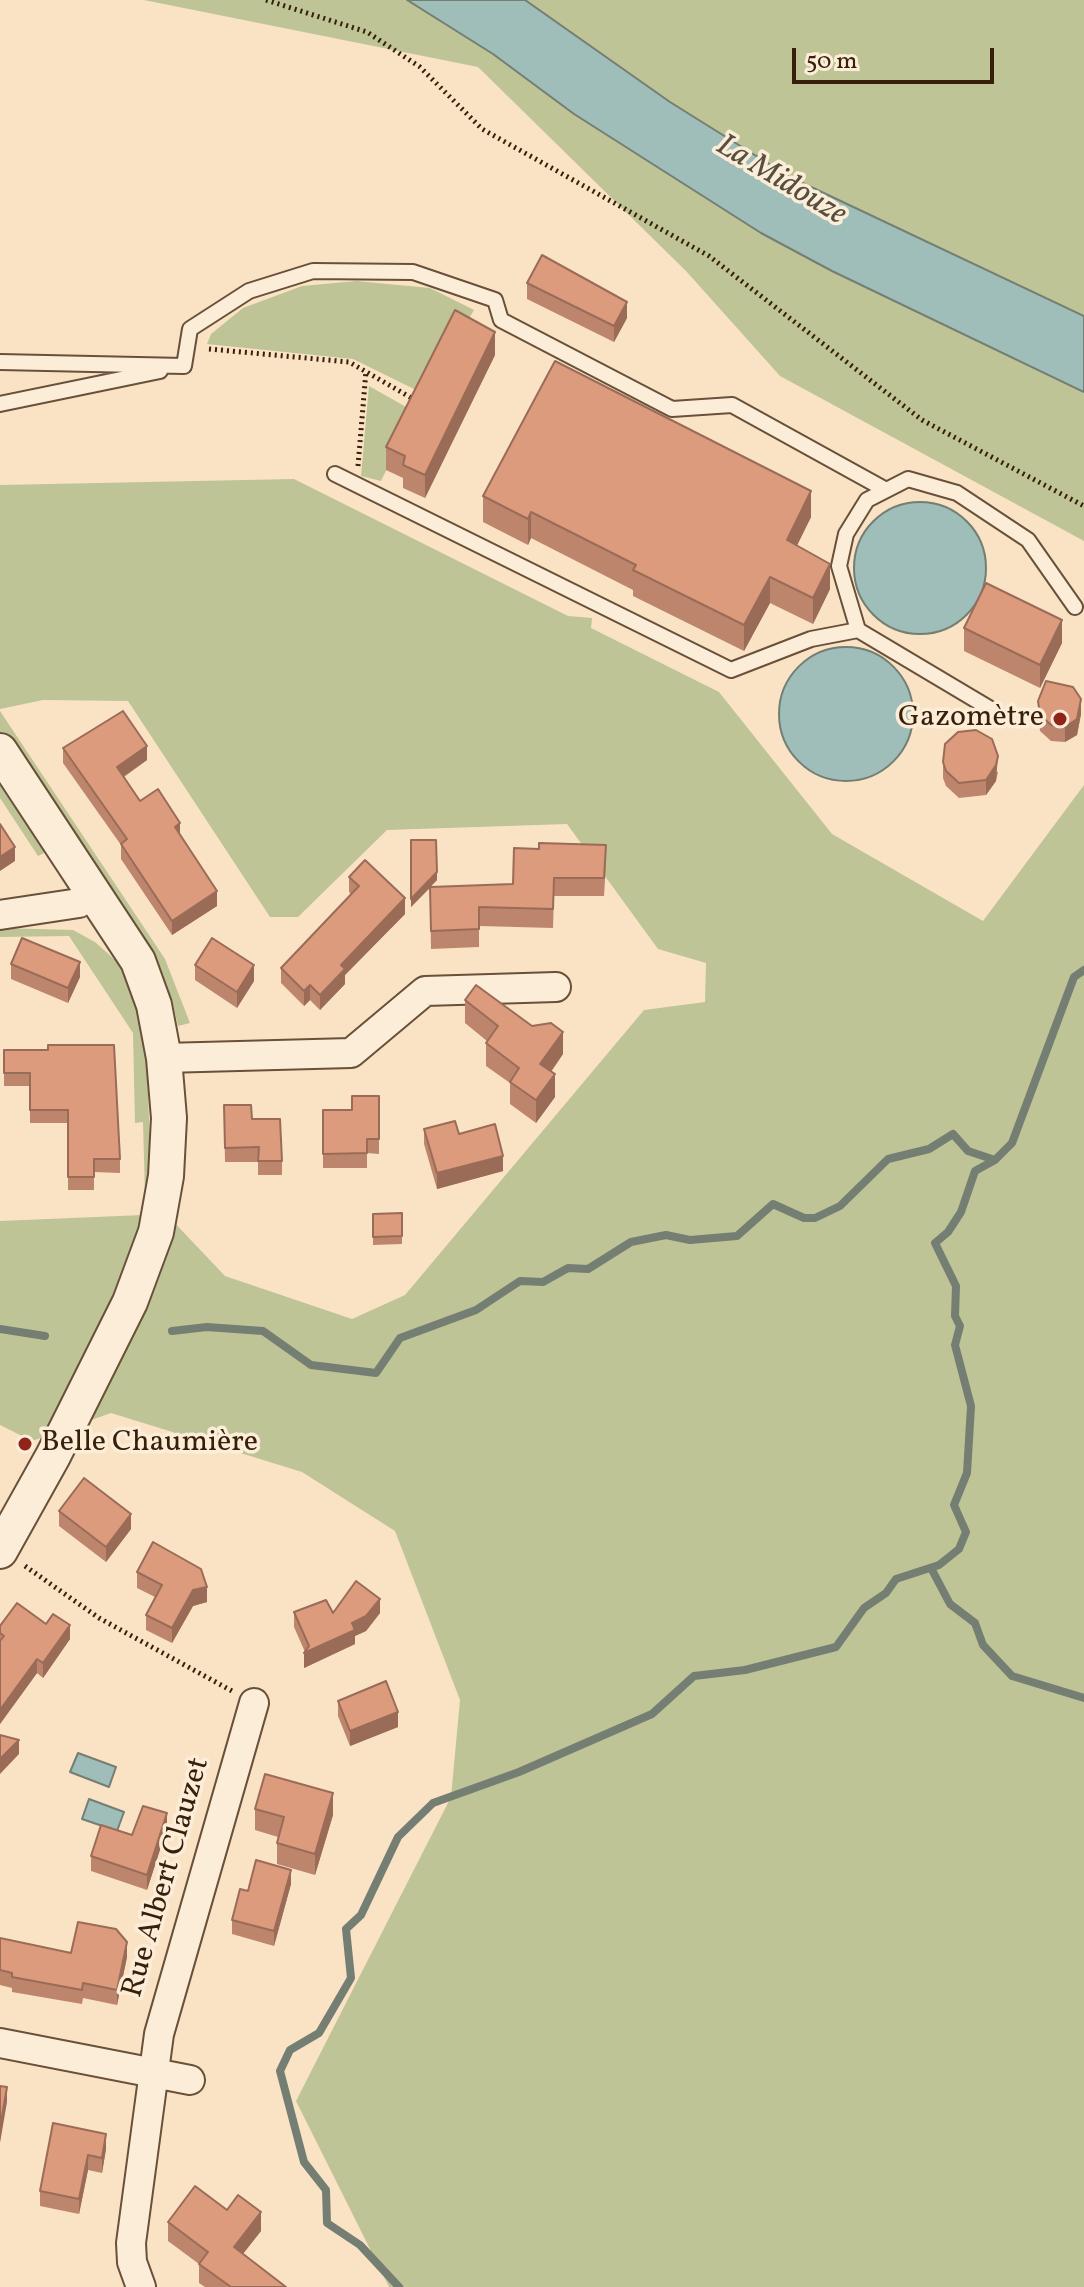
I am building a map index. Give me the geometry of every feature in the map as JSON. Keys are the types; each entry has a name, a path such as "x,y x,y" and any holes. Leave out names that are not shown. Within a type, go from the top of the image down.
{"street":[{"path":"0,751 138,961 154,1005 164,1058 169,1118 166,1176 156,1232 123,1316 53,1456 0,1550"},
{"path":"0,915 79,903 94,893"},
{"path":"164,1058 351,1053 425,991 556,987"},
{"name":"Rue Albert Clauzet","path":"141,2287 132,2262 131,2243 159,2034 254,1703"},
{"path":"0,2043 190,2080"}],"lane":[{"path":"184,366 190,329 249,291 313,271 413,272 495,300 501,320 672,409 732,405 886,490"},
{"path":"0,362 184,366"},
{"path":"0,404 184,366"},
{"path":"335,474 731,670 811,639 858,630 989,708"},
{"path":"858,630 839,566 846,534 867,500 908,479 957,493 1028,540 1075,607"}],"path":[{"path":"266,0 367,32 420,67 482,129 709,256 922,420 1084,506"},
{"path":"209,349 349,362 420,402"},
{"path":"357,477 366,371"},
{"path":"0,1550 99,1618 254,1703"}],"green space":[{"path":"144,0 1084,0 1084,541 780,376 686,271 478,67"},
{"path":"356,281 430,288 474,310 424,394 353,359 207,344 211,334 243,308 302,286"},
{"path":"369,386 415,412 381,481 361,476"},
{"path":"294,479 568,616 592,618 591,628 719,692 832,834 983,921 1084,785 1084,2287 389,2287 296,2101 451,1797 460,1700 395,1531 302,1472 111,1413 32,1441 0,1425 0,1221 143,1215 145,1196 143,1122 135,1123 133,1033 69,936 0,937 0,928 73,930 95,942 115,960 128,980 146,1040 151,1172 170,1218 225,1276 352,1319 405,1295 644,1010 705,1002 706,963 658,949 567,824 387,830 298,917 270,917 128,701 43,700 0,709 0,485"},
{"path":"0,711 165,959 190,1023 178,1026 172,1000 154,966 0,741"},
{"path":"0,776 48,851 38,856 0,798"}],"water":[{"name":"La Midouze","path":"407,0 525,0 670,102 790,177 1084,316 1084,392 832,271 761,233 574,114 493,54"},
{"path":"920,502 945,507 967,521 981,543 986,568 981,593 967,615 945,629 920,634 895,629 873,615 859,593 854,568 859,543 873,521 895,507"},
{"path":"846,647 872,652 894,666 908,688 913,714 908,740 894,762 872,776 846,781 820,776 798,762 784,740 779,714 784,688 798,666 820,652"},
{"path":"78,1753 116,1767 109,1787 70,1772"},
{"path":"89,1799 124,1812 117,1831 82,1819"}],"building":[{"path":"542,255 627,302 614,326 527,283"},
{"path":"455,310 495,332 425,475 403,465 405,456 386,447"},
{"path":"555,361 811,491 787,540 830,564 813,598 770,577 744,625 633,570 636,565 531,512 528,519 483,496"},
{"path":"986,583 1062,620 1040,665 964,628"},
{"path":"1046,681 1073,687 1081,699 1077,719 1065,727 1051,725 1040,715 1038,701"},
{"path":"123,711 147,746 117,767 140,801 158,789 180,823 175,827 217,891 172,921 121,844 127,839 63,748"},
{"path":"976,730 992,739 998,756 996,765 986,780 959,783 946,771 943,762 945,744 958,732"},
{"path":"0,824 15,847 0,857"},
{"path":"411,840 436,840 437,872 411,899"},
{"path":"539,843 606,845 604,878 554,878 553,909 479,907 479,929 431,931 430,887 513,884 514,848 539,849"},
{"path":"365,860 405,898 341,965 345,969 320,995 310,985 304,991 281,968 359,886 349,877"},
{"path":"22,938 80,962 68,988 11,964"},
{"path":"212,938 254,965 237,992 195,965"},
{"path":"476,985 532,1026 551,1023 563,1032 540,1064 555,1074 536,1100 510,1082 519,1068 486,1043 498,1026 465,1000"},
{"path":"48,1045 114,1045 120,1159 94,1159 94,1177 68,1177 68,1110 30,1110 30,1073 4,1073 4,1050 48,1050"},
{"path":"352,1096 379,1096 379,1139 367,1139 367,1153 323,1154 323,1110 352,1110"},
{"path":"224,1105 251,1105 252,1119 280,1119 282,1161 258,1161 259,1147 225,1148"},
{"path":"455,1121 459,1134 495,1124 503,1156 437,1173 424,1129"},
{"path":"402,1213 402,1236 373,1237 373,1214"},
{"path":"84,1478 131,1514 106,1547 59,1511"},
{"path":"153,1542 201,1569 207,1587 193,1590 172,1628 146,1615 162,1585 137,1572"},
{"path":"356,1581 380,1599 366,1616 352,1623 355,1630 304,1653 309,1646 294,1612 326,1600 333,1613"},
{"path":"17,1603 46,1624 53,1614 70,1625 43,1663 37,1659 0,1710 0,1641 4,1636 0,1633 0,1626"},
{"path":"386,1681 398,1712 350,1731 338,1701"},
{"path":"0,1735 19,1740 0,1759"},
{"path":"265,1774 333,1793 315,1854 277,1843 284,1817 255,1809"},
{"path":"143,1806 167,1813 147,1875 91,1856 101,1825 132,1835"},
{"path":"256,1860 291,1870 274,1931 232,1920 240,1889 248,1891"},
{"path":"78,1922 116,1929 127,1942 117,1990 83,1983 82,1990 12,1977 12,1973 0,1970 0,1938 71,1953"},
{"path":"0,2086 7,2087 0,2128"},
{"path":"53,2123 106,2134 102,2158 88,2155 79,2199 40,2191"},
{"path":"195,2186 227,2210 238,2195 261,2212 234,2247 286,2287 231,2287 199,2264 208,2252 168,2222"}],"waterway":[{"path":"399,2287 360,2245 327,2223 326,2190 304,2162 280,2071 290,2050 319,2033 351,1978 346,1929 361,1915 398,1837 433,1803 519,1772 652,1714 694,1676 745,1670 836,1647 864,1608 886,1593 896,1579 939,1565 959,1549 966,1532 954,1505 967,1473 971,1406 955,1345 960,1326 955,1316 956,1286 935,1243 948,1232 961,1212 975,1171 995,1160 1012,1143 1074,977 1084,970"},
{"path":"172,1331 207,1327 263,1331 311,1365 376,1373 400,1338 476,1310 520,1281 543,1282 568,1268 588,1269 631,1242 666,1235 690,1240 737,1236 773,1204 804,1218 815,1218 840,1206 888,1159 929,1149 953,1134 968,1151 995,1160"},
{"path":"0,1329 45,1336"},
{"path":"931,1568 950,1604 975,1623 983,1645 1012,1676 1084,1698"}],"place":[{"name":"Gazomètre","path":"1060,719"},
{"name":"Belle Chaumière","path":"25,1444"}]}
